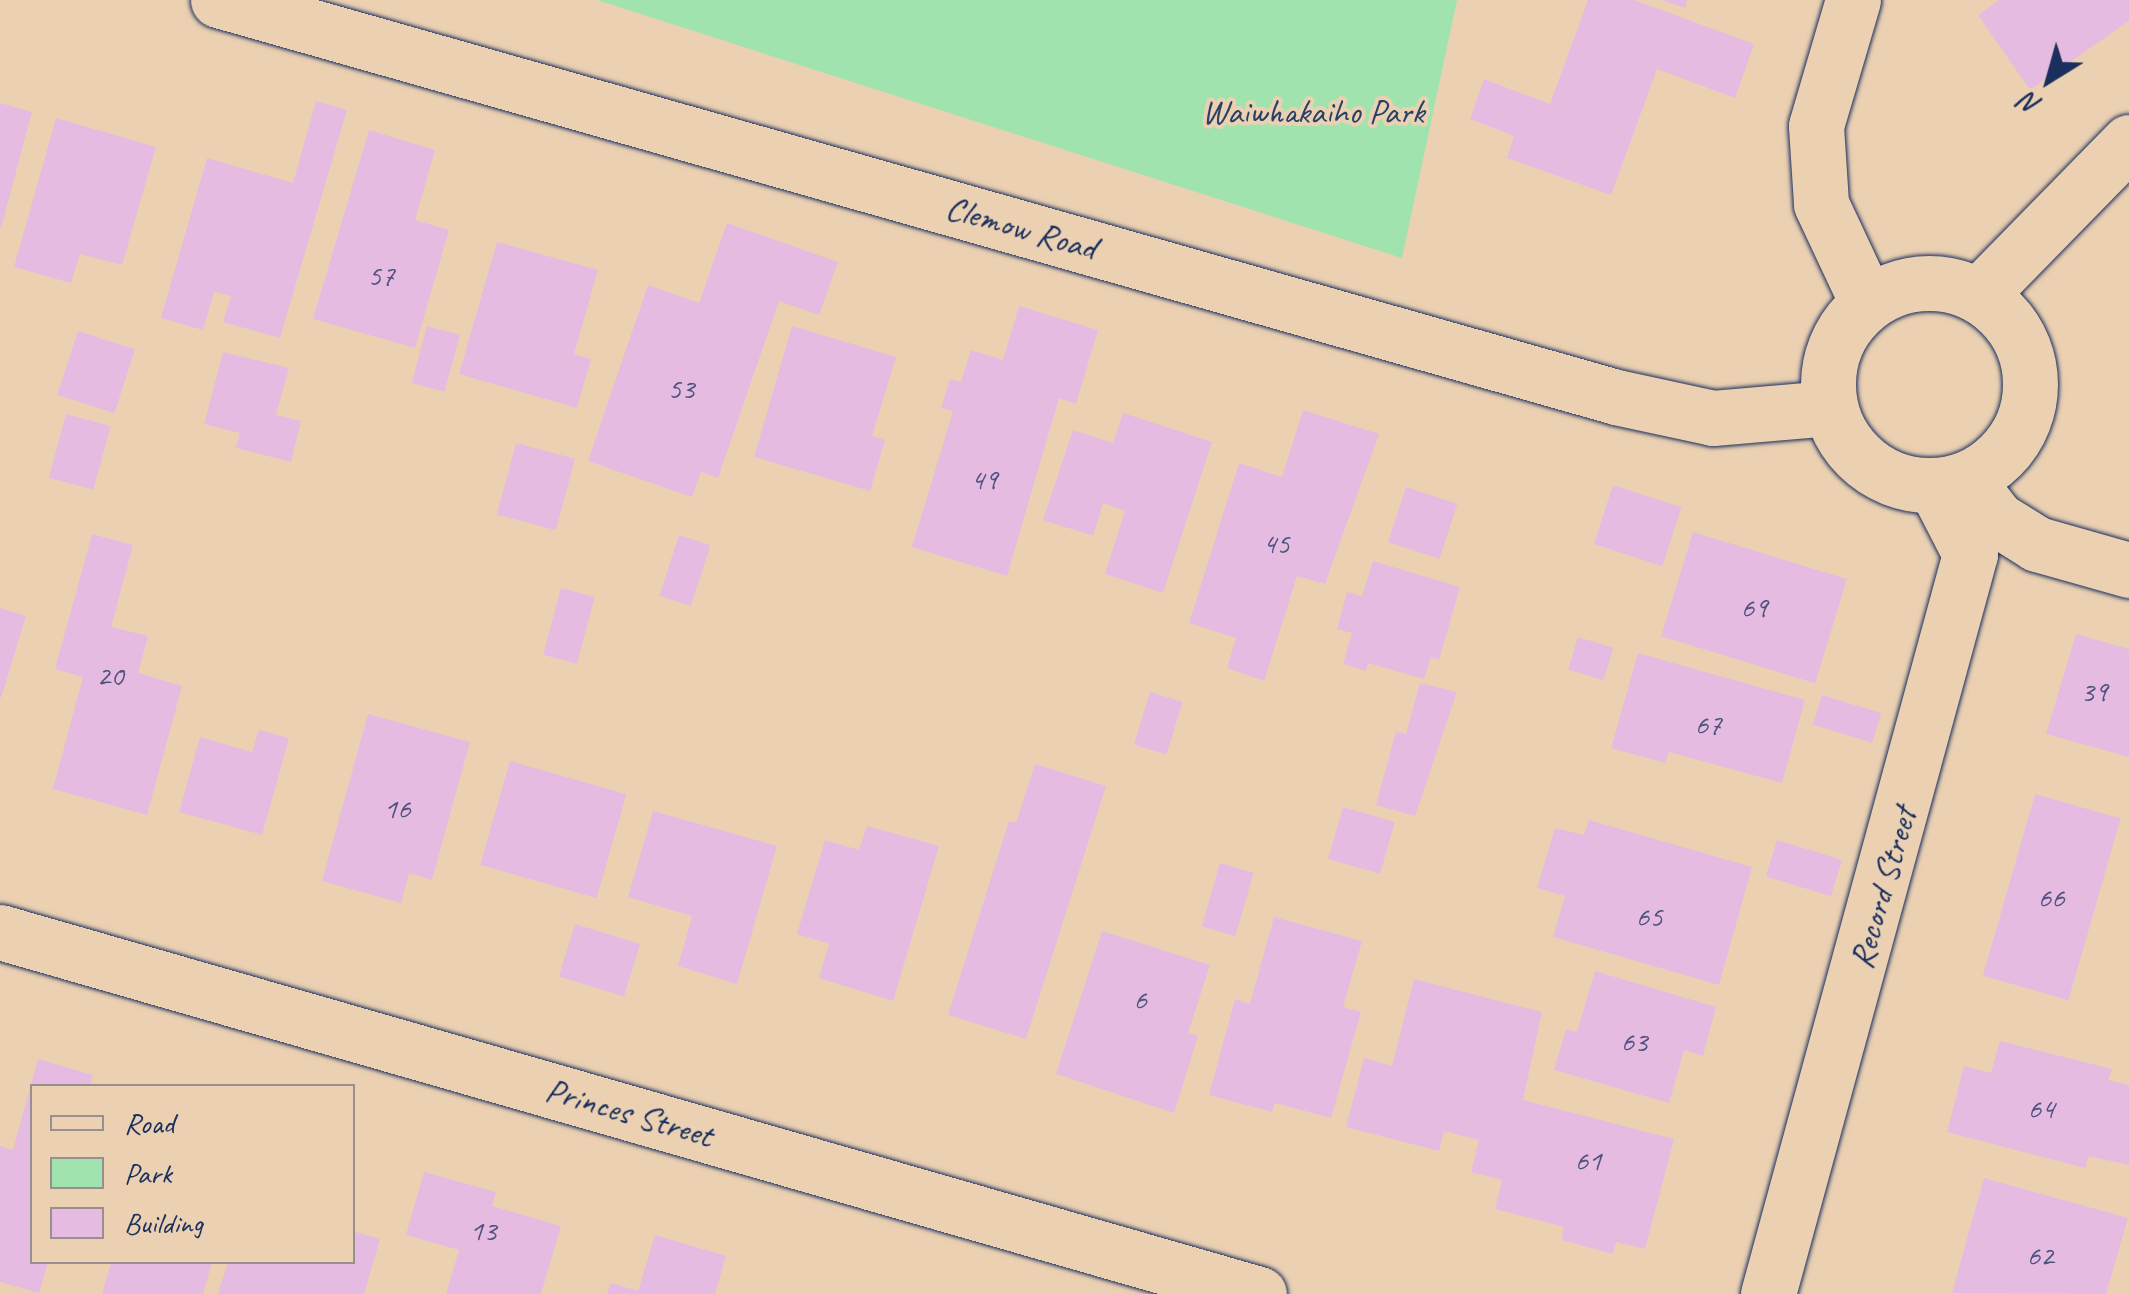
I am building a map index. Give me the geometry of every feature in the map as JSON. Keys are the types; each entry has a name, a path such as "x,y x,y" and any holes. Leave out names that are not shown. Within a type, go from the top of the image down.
{"street":[{"name":"Clemow Road","path":"218,0 1616,396 1713,418 1830,408"},
{"path":"1854,0 1816,126 1820,204 1867,302"},
{"path":"1979,295 2129,142"},
{"path":"1924,282 1979,295 2005,316 2024,344 2030,392 2016,438 1994,463 1951,482 1880,473 1857,454 1830,408 1834,347 1867,302 1924,282"},
{"path":"1951,482 1997,520 2037,544 2129,570"},
{"name":"Record Street","path":"1768,1294 1970,554 1951,482"},
{"name":"Princes Street","path":"0,932 1258,1294"}],"green space":[{"name":"Waiwhakaiho Park","path":"597,0 1457,0 1402,258"}],"building":[{"path":"1588,0 1634,0 1754,44 1735,98 1657,69 1611,195 1507,158 1514,136 1470,119 1484,79 1550,104"},
{"path":"1661,0 1687,0 1685,8"},
{"path":"1999,0 2129,0 2129,21 2030,90 1978,15"},
{"path":"316,101 347,110 280,338 223,322 231,296 214,292 203,330 161,318 207,158 293,183"},
{"path":"0,103 32,112 1,228 0,228"},
{"path":"56,118 156,147 122,265 80,254 71,283 14,267"},
{"path":"369,130 435,150 415,220 449,230 415,348 313,319"},
{"path":"727,223 838,262 819,315 779,301 718,478 701,472 692,497 588,461 648,285 699,303"},
{"path":"497,242 598,270 574,354 591,359 577,408 459,374"},
{"path":"1019,306 1098,330 1076,404 1059,398 1007,576 912,547 953,411 941,408 950,379 961,382 971,350 1003,360"},
{"path":"427,326 460,335 445,392 412,383"},
{"path":"792,326 896,357 872,436 885,440 870,491 754,457"},
{"path":"78,331 135,350 114,413 57,395"},
{"path":"223,352 289,368 276,415 301,421 291,462 236,448 240,433 204,424"},
{"path":"1303,410 1379,434 1325,584 1297,576 1264,681 1227,668 1236,638 1189,623 1239,463 1282,477"},
{"path":"1123,413 1212,442 1163,593 1105,574 1125,511 1103,503 1093,536 1043,520 1073,430 1113,443"},
{"path":"66,414 110,426 93,490 49,478"},
{"path":"516,443 575,459 556,530 497,514"},
{"path":"1613,485 1681,507 1662,566 1594,544"},
{"path":"1406,487 1457,504 1439,559 1388,542"},
{"path":"1693,532 1847,579 1815,683 1661,636"},
{"path":"92,534 133,545 111,627 148,636 138,673 182,686 147,815 53,789 83,677 55,669"},
{"path":"679,535 710,545 691,606 659,596"},
{"path":"1373,561 1460,587 1439,660 1431,657 1424,679 1368,663 1366,671 1343,664 1352,633 1337,629 1347,592 1362,596"},
{"path":"561,588 595,597 577,664 543,655"},
{"path":"0,608 26,616 1,698 0,698"},
{"path":"2076,634 2129,649 2129,757 2046,734"},
{"path":"1578,637 1613,648 1603,680 1568,670"},
{"path":"1638,653 1805,700 1782,783 1669,752 1665,763 1611,748"},
{"path":"1420,683 1457,692 1415,816 1376,805 1396,731 1406,734"},
{"path":"1150,692 1183,702 1166,755 1134,745"},
{"path":"1822,695 1881,713 1872,743 1813,725"},
{"path":"368,714 470,742 432,880 409,873 401,903 322,881"},
{"path":"259,730 289,738 262,835 179,812 200,737 252,752"},
{"path":"510,761 626,794 597,898 480,865"},
{"path":"1035,764 1106,786 1026,1039 948,1015 1009,821 1016,823"},
{"path":"2035,794 2121,819 2068,1000 1983,976"},
{"path":"1343,807 1395,822 1380,874 1328,859"},
{"path":"653,811 777,846 737,984 678,966 692,916 628,897"},
{"path":"1589,820 1752,867 1719,985 1553,937 1565,896 1537,888 1555,828 1584,835"},
{"path":"867,826 939,846 893,1001 819,978 829,944 797,934 825,840 859,850"},
{"path":"1777,840 1842,860 1831,896 1766,876"},
{"path":"1220,863 1254,873 1235,936 1202,926"},
{"path":"1274,917 1362,941 1343,1007 1361,1012 1331,1118 1275,1103 1272,1112 1209,1095 1235,999 1250,1004"},
{"path":"575,924 640,944 624,996 559,977"},
{"path":"1102,931 1210,965 1188,1033 1198,1036 1174,1113 1056,1074"},
{"path":"1595,971 1716,1007 1703,1056 1684,1050 1669,1103 1554,1070 1566,1029 1577,1032"},
{"path":"1414,979 1542,1012 1523,1100 1674,1139 1645,1249 1616,1242 1613,1254 1562,1240 1564,1227 1495,1209 1502,1180 1471,1172 1479,1140 1444,1131 1439,1151 1346,1127 1364,1058 1392,1066"},
{"path":"2000,1041 2112,1069 2108,1080 2129,1085 2129,1165 2089,1156 2085,1168 1947,1132 1964,1066 1991,1073"},
{"path":"38,1059 93,1075 91,1084 31,1084"},
{"path":"30,1088 30,1264 47,1264 39,1293 0,1282 0,1146 13,1150"},
{"path":"424,1172 496,1192 492,1206 561,1226 541,1294 446,1294 459,1250 406,1235"},
{"path":"1984,1178 2128,1218 2106,1294 1952,1293"},
{"path":"355,1232 380,1239 364,1294 218,1294 227,1264 355,1264"},
{"path":"655,1235 726,1256 715,1294 607,1294 611,1283 638,1291"},
{"path":"110,1264 211,1264 203,1294 102,1294"}]}
